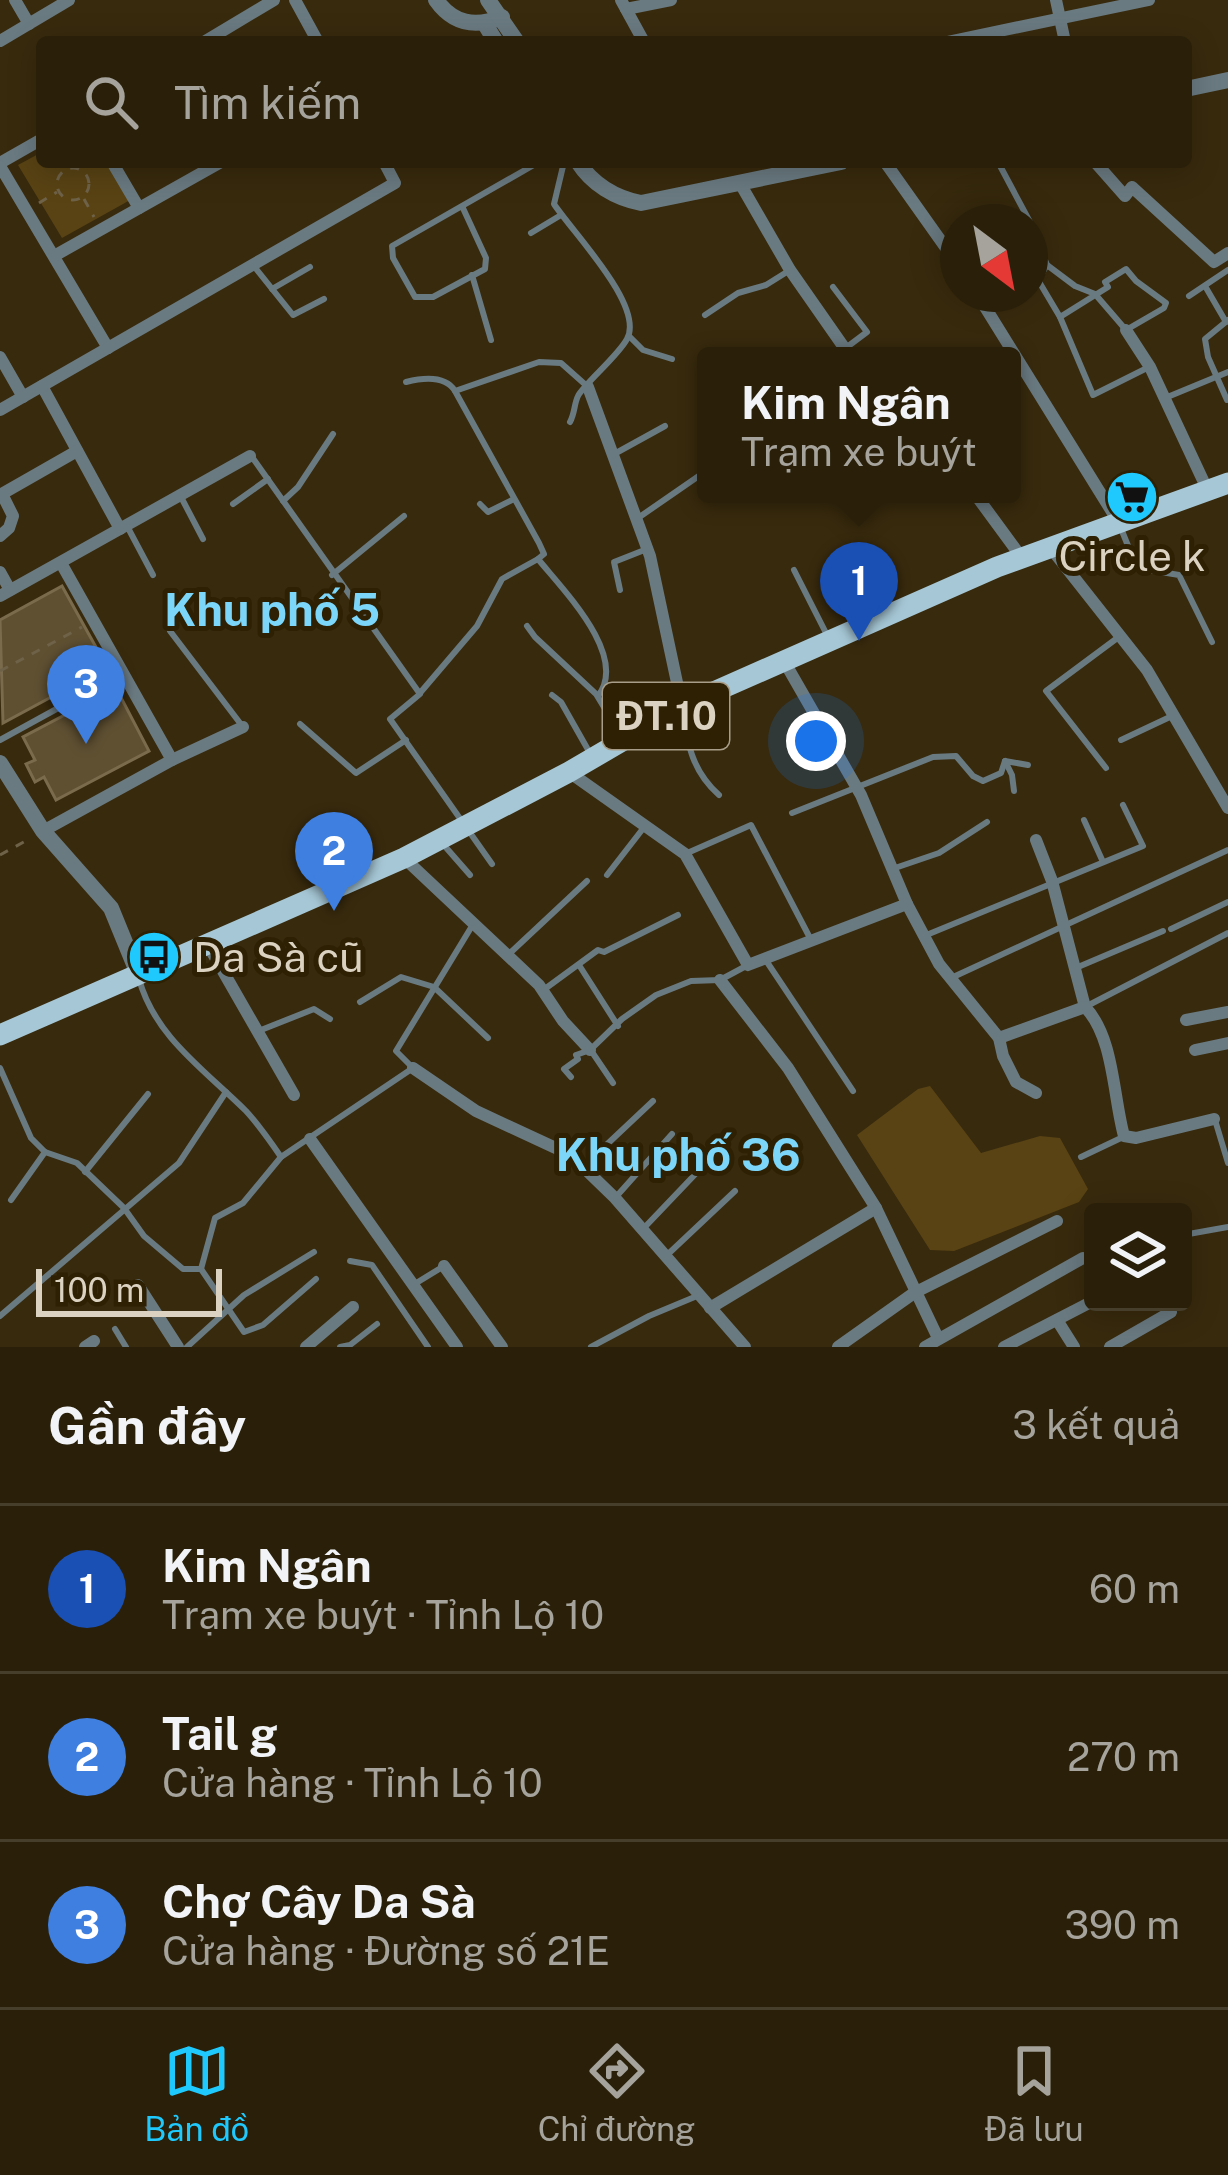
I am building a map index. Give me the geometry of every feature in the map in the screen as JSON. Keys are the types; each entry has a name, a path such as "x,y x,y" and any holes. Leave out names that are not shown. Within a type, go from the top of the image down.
{"main road":[{"name":"ĐT.10","path":"0,1035 404,858 569,772 682,706 1022,558 1218,487"}],"street":[{"path":"15,0 29,24"},
{"path":"0,41 69,0"},
{"path":"214,36 274,0"},
{"path":"295,0 315,36"},
{"path":"436,0 455,19 494,21 510,36"},
{"path":"488,0 495,36"},
{"path":"641,36 624,4 671,0"},
{"path":"1056,0 1064,36"},
{"path":"972,36 1149,0"},
{"path":"1192,88 1228,80"},
{"path":"36,143 0,164 108,348"},
{"path":"116,168 139,208"},
{"path":"53,256 210,168"},
{"path":"0,410 395,183 387,168"},
{"path":"584,168 606,189 641,203 815,168"},
{"path":"889,168 940,240"},
{"path":"1100,168 1125,196 1132,187 1214,262 1228,253"},
{"path":"741,185 790,270 844,347"},
{"path":"988,312 1010,347"},
{"path":"1126,330 1218,487"},
{"path":"0,357 23,397"},
{"path":"1021,365 1119,523"},
{"path":"42,386 123,527"},
{"path":"589,387 647,549 682,706"},
{"path":"0,536 13,516 1,494 76,451"},
{"path":"0,572 5,593 250,456"},
{"path":"982,503 1022,558"},
{"path":"1049,548 1147,670 1228,808"},
{"path":"61,562 172,760"},
{"path":"784,661 858,790 924,936 999,1038 1016,1082 1036,1093"},
{"path":"43,832 172,760 243,727"},
{"path":"0,763 7,788 110,908 138,974"},
{"path":"569,772 685,854 748,965 907,904"},
{"path":"1036,840 1065,924 1085,1007 1107,1041 1124,1136 1136,1138 1214,1119"},
{"path":"404,858 539,985 590,1049"},
{"path":"208,945 294,1095"},
{"path":"720,980 788,1068 876,1208 938,1338"},
{"path":"999,1038 1085,1007"},
{"path":"1186,1020 1228,1012"},
{"path":"1195,1050 1228,1043"},
{"path":"413,1068 476,1111 560,1150 583,1167 745,1347"},
{"path":"310,1139 458,1347"},
{"path":"710,1308 876,1208"},
{"path":"838,1347 914,1293 1057,1220"},
{"path":"925,1347 1083,1258"},
{"path":"444,1266 502,1347"},
{"path":"138,1286 183,1347"},
{"path":"1004,1347 1084,1306"},
{"path":"306,1347 353,1307"},
{"path":"1110,1347 1171,1312"},
{"path":"1057,1319 1074,1347"}],"lane":[{"path":"463,206 486,258 485,268 422,300 415,298 393,259 396,242 529,168"},
{"path":"563,168 554,205 619,292 630,315 629,336 589,387 578,394 569,422"},
{"path":"1001,168 1020,204"},
{"path":"531,233 561,215"},
{"path":"1189,296 1228,270 1214,262"},
{"path":"253,265 293,316 324,299"},
{"path":"1048,266 1095,294 1126,330 1164,308 1163,298 1136,281 1126,268 1095,294 1060,316"},
{"path":"271,290 310,267"},
{"path":"705,315 738,293 766,285 790,270"},
{"path":"472,275 491,340"},
{"path":"1205,286 1227,321 1205,339 1227,400"},
{"path":"833,287 867,332 852,347"},
{"path":"1048,296 1094,395 1150,367"},
{"path":"629,336 643,350 672,358"},
{"path":"455,391 539,362 561,363 589,387"},
{"path":"1165,398 1228,372"},
{"path":"406,382 451,384 544,554 502,579 477,626 420,694 390,718 492,864"},
{"path":"613,454 665,427"},
{"path":"283,501 298,488 333,434"},
{"path":"250,456 420,694"},
{"path":"635,520 697,477"},
{"path":"233,504 268,479"},
{"path":"179,494 203,539"},
{"path":"480,505 488,512 514,500"},
{"path":"332,575 404,516"},
{"path":"1119,523 1137,568 1178,574 1212,642"},
{"path":"123,527 153,575"},
{"path":"620,590 614,562 647,549"},
{"path":"538,559 588,622 605,658 608,684 598,696"},
{"path":"794,570 829,640"},
{"path":"527,626 598,696 624,740"},
{"path":"170,631 243,727"},
{"path":"1106,768 1046,691 1120,636"},
{"path":"0,740 122,674"},
{"path":"552,695 593,758"},
{"path":"682,706 691,757 701,779 719,795"},
{"path":"1121,740 1173,716"},
{"path":"300,724 356,773 406,740"},
{"path":"792,813 933,757 956,756 983,781 1001,773 1005,761"},
{"path":"1005,761 1028,765"},
{"path":"1005,761 1014,791"},
{"path":"924,936 1144,844 1123,805"},
{"path":"1084,820 1103,862"},
{"path":"892,869 939,854 987,822"},
{"path":"685,854 751,825 810,938"},
{"path":"607,875 645,826"},
{"path":"440,840 470,875"},
{"path":"951,978 1228,850"},
{"path":"509,955 587,881"},
{"path":"1077,968 1228,902"},
{"path":"541,992 598,950 604,952 678,915"},
{"path":"316,1279 262,1325 244,1332 201,1269 215,1218 243,1203 281,1157 413,1068 395,1051 475,923"},
{"path":"1085,1007 1228,933"},
{"path":"765,959 853,1091"},
{"path":"579,965 618,1026"},
{"path":"571,1077 564,1069 578,1059 576,1055 656,995 691,981 720,980 748,965"},
{"path":"138,974 144,997 170,1040 250,1115 281,1157"},
{"path":"360,1002 401,976 434,987 488,1038"},
{"path":"258,1032 314,1009 330,1019"},
{"path":"590,1049 614,1083"},
{"path":"0,1068 31,1138 45,1152 77,1163 124,1208 144,1236 183,1268 201,1269"},
{"path":"0,1316 179,1163 226,1093"},
{"path":"85,1172 148,1094"},
{"path":"583,1167 653,1100"},
{"path":"1214,1119 1228,1163"},
{"path":"615,1198 672,1135"},
{"path":"1081,1156 1124,1136"},
{"path":"11,1200 45,1152"},
{"path":"643,1229 704,1165"},
{"path":"666,1256 735,1191"},
{"path":"1192,1233 1228,1227"},
{"path":"183,1347 244,1295 314,1252"},
{"path":"350,1261 372,1264 428,1347"},
{"path":"413,1285 444,1266"},
{"path":"591,1347 701,1295"},
{"path":"325,1331 339,1347 350,1345 377,1324"},
{"path":"115,1329 126,1347"}],"path":[{"path":"66,170 81,170 88,177 83,198 65,198 58,191 57,181 66,170"},
{"path":"26,210 58,191"},
{"path":"83,198 101,229"},
{"path":"0,671 88,623"},
{"path":"0,855 43,832"}],"shaded area":[{"path":"36,155 36,168 113,168 132,199 62,238 18,165"},
{"path":"930,1086 981,1153 1040,1136 1060,1138 1088,1189 1079,1202 954,1251 930,1250 857,1135 918,1089"}],"building":[{"path":"62,586 107,667 3,723 0,620"},
{"path":"116,688 149,751 56,800 44,777 35,782 26,764 35,760 23,737"}],"place":[{"name":"Circle k","path":"1132,497"},
{"name":"Kim Ngân","path":"859,641"},
{"name":"Chợ Cây Da Sà","path":"86,744"},
{"name":"Tail g","path":"334,911"},
{"name":"Da Sà cũ","path":"154,957"}],"district":[{"name":"Khu phố 5","path":"272,610"},
{"name":"Khu phố 36","path":"678,1155"}]}
